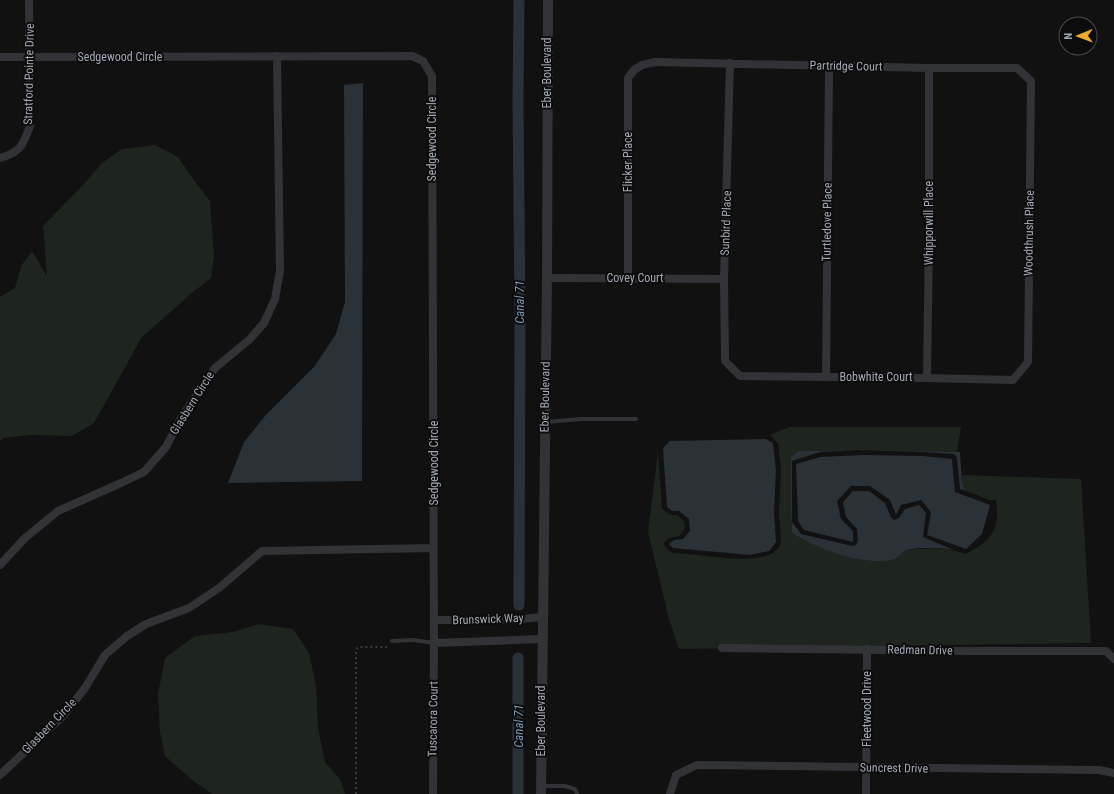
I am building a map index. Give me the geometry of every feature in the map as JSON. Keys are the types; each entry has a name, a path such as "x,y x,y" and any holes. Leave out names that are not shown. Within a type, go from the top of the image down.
{"street":[{"name":"Stratford Pointe Drive","path":"0,158 11,155 23,145 30,126 30,0"},
{"name":"Eber Boulevard","path":"541,790 547,278 548,0"},
{"name":"Glasbern Circle","path":"0,565 25,538 58,511 122,484 144,472 166,447 182,416 215,368 250,339 264,323 275,299 280,271 277,56"},
{"name":"Sedgewood Circle","path":"0,57 412,56 423,61 432,76 434,643"},
{"name":"Partridge Court","path":"655,62 929,68 1017,68 1031,81"},
{"name":"Flicker Place","path":"628,278 628,78 637,67 655,62"},
{"name":"Sunbird Place","path":"730,63 724,279 725,361 740,376"},
{"name":"Turtledove Place","path":"826,377 829,66"},
{"name":"Whipporwill Place","path":"927,378 929,68"},
{"name":"Woodthrush Place","path":"1013,380 1028,362 1031,81"},
{"name":"Covey Court","path":"547,278 724,279"},
{"name":"Bobwhite Court","path":"740,376 1013,380"},
{"name":"Glasbern Circle","path":"0,775 64,715 85,688 105,654 126,636 146,624 189,608 219,588 262,551 434,548"},
{"name":"Brunswick Way","path":"434,620 510,620 542,617"},
{"name":"Brunswick Way","path":"434,643 542,639"},
{"name":"Tuscarora Court","path":"432,794 434,643"},
{"name":"Redman Drive","path":"722,648 1106,651 1114,659"},
{"name":"Fleetwood Drive","path":"866,794 867,649"},
{"name":"Suncrest Drive","path":"670,794 676,775 697,765 1099,770 1114,773"}],"lane":[{"path":"545,422 636,418"},
{"path":"392,640 413,640 434,643"},
{"path":"541,790 565,786 574,789 577,794"}],"path":[{"path":"356,794 356,650 358,647 389,647"}],"shaded area":[{"path":"363,83 362,481 228,483 244,442 265,416 314,367 336,334 345,302 344,85"},
{"path":"155,145 178,157 210,201 214,256 211,278 142,337 94,423 72,436 31,435 3,438 0,441 0,297 15,288 21,266 32,251 47,276 43,226 84,184 102,163 122,149"},
{"path":"789,427 961,427 957,452 877,450 798,451 791,457 792,533 827,550 854,558 880,561 892,560 907,550 915,549 943,549 965,554 983,544 995,528 997,515 996,500 990,500 966,491 962,484 962,475 1081,479 1091,643 679,649 669,619 648,532 658,452 662,509 671,515 677,515 684,521 685,529 680,535 667,539 664,544 668,550 673,553 722,558 759,558 773,553 781,542 779,512 781,469 778,443 770,435"},
{"path":"766,439 773,443 776,470 774,512 776,542 769,551 750,555 673,548 669,544 674,540 683,539 690,531 689,519 679,511 672,511 667,507 663,448 670,441"},
{"path":"858,450 820,452 792,461 792,522 801,534 852,546 856,545 858,541 857,529 846,517 843,502 853,491 869,491 885,503 891,517 894,520 899,518 905,509 919,505 926,513 923,537 954,550 916,548 905,551 892,560 867,561 840,555 814,545 792,533 791,457 798,451"},
{"path":"867,450 960,452 962,484 966,491 960,489 957,458 953,454"},
{"path":"863,455 923,456 952,459 955,492 990,505 982,534 966,549 927,535 931,512 921,500 901,505 896,515 890,500 870,486 851,486 837,501 841,519 853,531 853,542 804,530 798,521 796,464 820,457"},
{"path":"258,624 293,629 309,653 316,686 318,728 325,762 340,779 345,794 212,794 192,780 165,756 160,732 158,694 165,658 195,636 233,632"}],"waterway":[{"name":"Canal 71","path":"519,0 519,605"},
{"name":"Canal 71","path":"518,658 518,794"}]}
